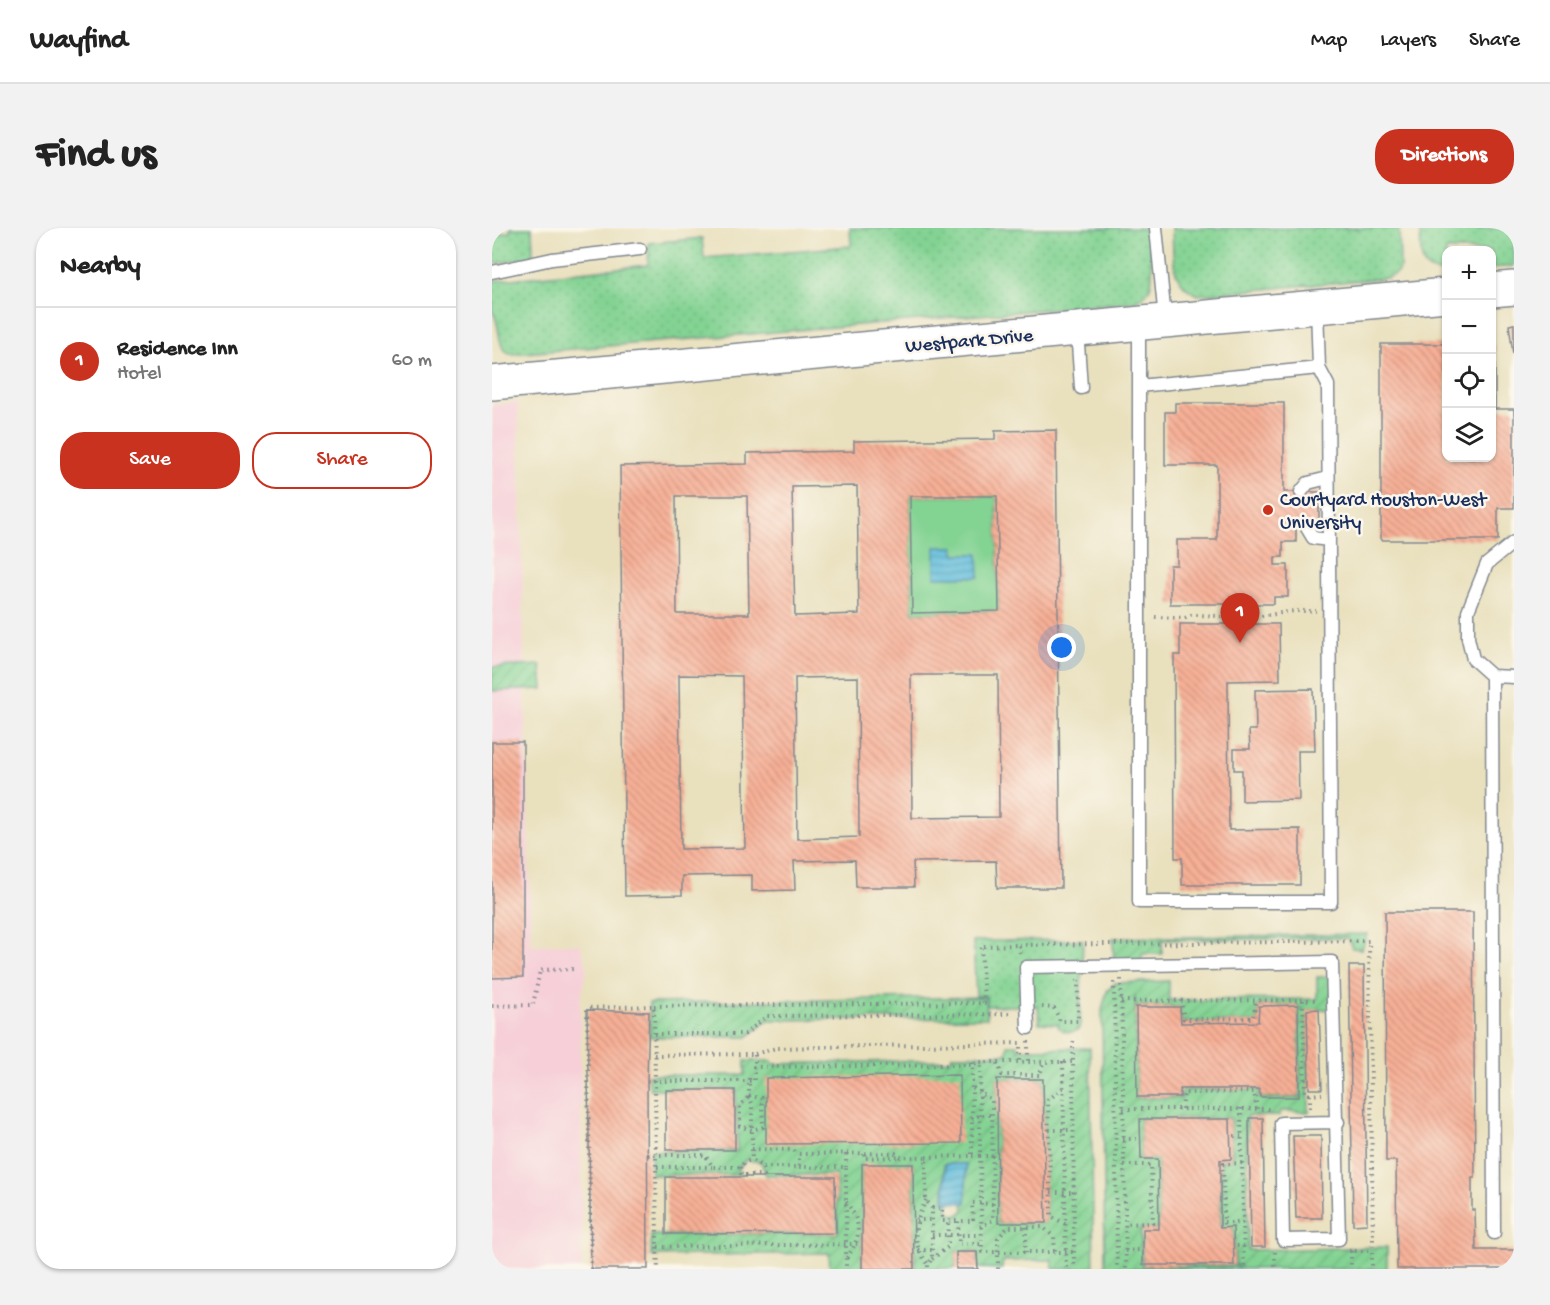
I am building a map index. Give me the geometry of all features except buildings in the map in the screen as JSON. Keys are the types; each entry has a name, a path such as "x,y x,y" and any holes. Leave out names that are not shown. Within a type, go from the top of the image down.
{"main road":[{"path":"1496,290 1514,288"},
{"name":"Westpark Drive","path":"492,383 1442,295"}],"lane":[{"path":"1156,228 1152,322 1139,386 1139,902 1331,902 1328,385 1319,368 1317,307"},
{"path":"492,272 552,260 640,249"},
{"path":"1077,329 1082,388"},
{"path":"1139,386 1319,368"},
{"path":"1301,492 1308,483 1328,478"},
{"path":"1307,528 1312,538 1329,540"},
{"path":"1514,542 1487,564 1468,611 1468,638 1473,659 1492,676 1514,677"},
{"path":"1492,676 1494,1233"},
{"path":"1028,1028 1024,989 1026,967 1332,962 1338,1122 1339,1239 1283,1240 1281,1122 1338,1122"}],"path":[{"path":"1139,617 1185,618 1191,615 1208,615 1236,620 1294,611 1329,611"},
{"path":"591,1269 587,1008 984,1003 981,946 1369,941 1372,1269"},
{"path":"654,1034 744,1034 767,1016 1021,1014 1024,989 1019,945"},
{"path":"1117,1269 1114,969 1121,967 1126,1269"},
{"path":"492,1006 533,1005 540,970 577,969"},
{"path":"1024,989 1036,989 1041,1007 1054,1008 1060,1021 1078,1021 1078,971"},
{"path":"1121,1000 1325,1000"},
{"path":"1181,1000 1184,1019 1253,1018 1256,1000"},
{"path":"1303,1000 1305,1093 1328,1094"},
{"path":"654,1006 657,1269"},
{"path":"1073,1041 1074,1269"},
{"path":"654,1055 755,1054 776,1048 1020,1043 1020,1062"},
{"path":"647,1081 754,1081 755,1054"},
{"path":"981,1062 980,1235 982,1252 1074,1252"},
{"path":"1063,1062 1065,1269"},
{"path":"755,1067 1072,1062"},
{"path":"972,1063 972,1156"},
{"path":"998,1063 1002,1075 1040,1075 1043,1063"},
{"path":"749,1080 749,1096 752,1103 752,1160"},
{"path":"972,1086 992,1100 993,1220 980,1227"},
{"path":"1063,1088 1048,1100 1051,1216 1065,1224"},
{"path":"1182,1109 1184,1093 1254,1092 1257,1109"},
{"path":"1300,1108 1310,1108 1310,1095"},
{"path":"749,1096 762,1098 763,1127 752,1130 740,1126 740,1106 749,1096"},
{"path":"1241,1108 1244,1269"},
{"path":"1123,1109 1281,1109"},
{"path":"972,1121 980,1115 992,1115"},
{"path":"1049,1130 1073,1130"},
{"path":"1234,1136 1241,1136"},
{"path":"1123,1139 1137,1139"},
{"path":"752,1149 794,1150 799,1154 895,1153 901,1157 993,1156"},
{"path":"799,1154 799,1166"},
{"path":"846,1154 846,1269"},
{"path":"648,1155 705,1155 713,1167"},
{"path":"926,1157 926,1200 916,1220 917,1250 928,1266 932,1259 948,1246 948,1221"},
{"path":"657,1167 740,1167 752,1160 763,1167 846,1167"},
{"path":"1242,1163 1223,1164 1224,1223 1243,1223"},
{"path":"1124,1165 1151,1165 1153,1223 1125,1224"},
{"path":"740,1167 741,1175 764,1175 763,1167"},
{"path":"1051,1192 1074,1192"},
{"path":"926,1200 932,1208 932,1259"},
{"path":"846,1201 857,1216 857,1244 846,1259"},
{"path":"932,1208 942,1208 942,1221 973,1221 972,1203 993,1204"},
{"path":"846,1216 857,1216"},
{"path":"916,1220 932,1220"},
{"path":"958,1221 959,1244 981,1244"},
{"path":"998,1269 998,1238 1008,1227 1043,1227 1054,1237 1055,1252"},
{"path":"1026,1227 1026,1252"},
{"path":"932,1235 980,1235"},
{"path":"657,1247 857,1244"},
{"path":"1237,1246 1244,1246"},
{"path":"917,1250 932,1250"},
{"path":"1125,1251 1139,1250"},
{"path":"1351,1269 1349,1251 1372,1251"}],"shaded area":[{"path":"518,402 531,945 580,944 587,968 580,1002 582,1269 492,1269 492,405"}],"green space":[{"path":"510,228 532,228 532,257 492,264 492,235 510,232"},
{"path":"850,228 1148,228 1151,281 1145,295 1132,302 513,354 505,352 500,342 497,321 492,311 492,281 648,265 649,243 702,238 704,258 851,246"},
{"path":"1172,228 1399,228 1400,267 1397,273 1387,278 1198,295 1188,290 1177,275 1173,258"},
{"path":"1420,228 1514,228 1514,266 1496,268 1496,246 1442,246 1442,272 1429,270 1422,260"},
{"path":"910,496 997,496 999,611 912,613"},
{"path":"541,665 543,689 492,691 492,667"},
{"path":"1367,934 1362,949 1352,948 1348,938 1162,940 1162,954 1142,954 1141,968 1114,969 1113,938"},
{"path":"1083,940 1080,1023 1076,1031 1067,1032 1059,1028 1058,1024 1039,1023 1038,1006 987,1006 987,996 976,996 973,941"},
{"path":"1317,977 1333,977 1334,1009 1307,1010 1309,1112 1280,1111 1279,1116 1247,1116 1248,1250 1387,1247 1387,1269 1105,1269 1102,1010 1107,991 1115,983 1169,981 1169,1000 1317,999","holes":["1135,995 1136,1006 1180,1007 1181,1022 1258,1022 1259,1005 1298,1005 1299,1009 1304,1010 1299,1010 1300,1098 1260,1098 1258,1089 1182,1090 1181,1098 1137,1098","1231,1118 1232,1159 1221,1160 1221,1227 1233,1227 1235,1265 1242,1266 1142,1266 1141,1229 1159,1229 1158,1159 1141,1159 1140,1119"]},
{"path":"986,997 987,1018 769,1020 747,1037 650,1037 649,1003"},
{"path":"1008,1045 1018,1045 1018,1049 1090,1048 1094,1269 1053,1269 1052,1260 1003,1261 1002,1269 978,1268 977,1251 956,1252 956,1268 915,1269 913,1164 862,1165 862,1269 830,1269 829,1253 651,1256 651,1235 838,1233 836,1175 766,1175 761,1162 746,1160 738,1169 740,1175 651,1175 651,1151 737,1151 736,1090 650,1089 648,1075 745,1075 745,1061 772,1061 772,1064 951,1060 952,1055 1007,1054","holes":["997,1079 1043,1079 1046,1223 998,1223","944,1164 966,1164 966,1202 963,1203 964,1210 958,1215 951,1214 948,1210 949,1204 944,1202"]}],"water":[{"path":"935,547 954,547 954,554 978,554 979,577 935,577"},
{"path":"945,1164 966,1164 966,1203 945,1202"}],"place":[{"name":"Courtyard Houston-West University","path":"1268,510"},
{"name":"Residence Inn","path":"1240,643"}]}
